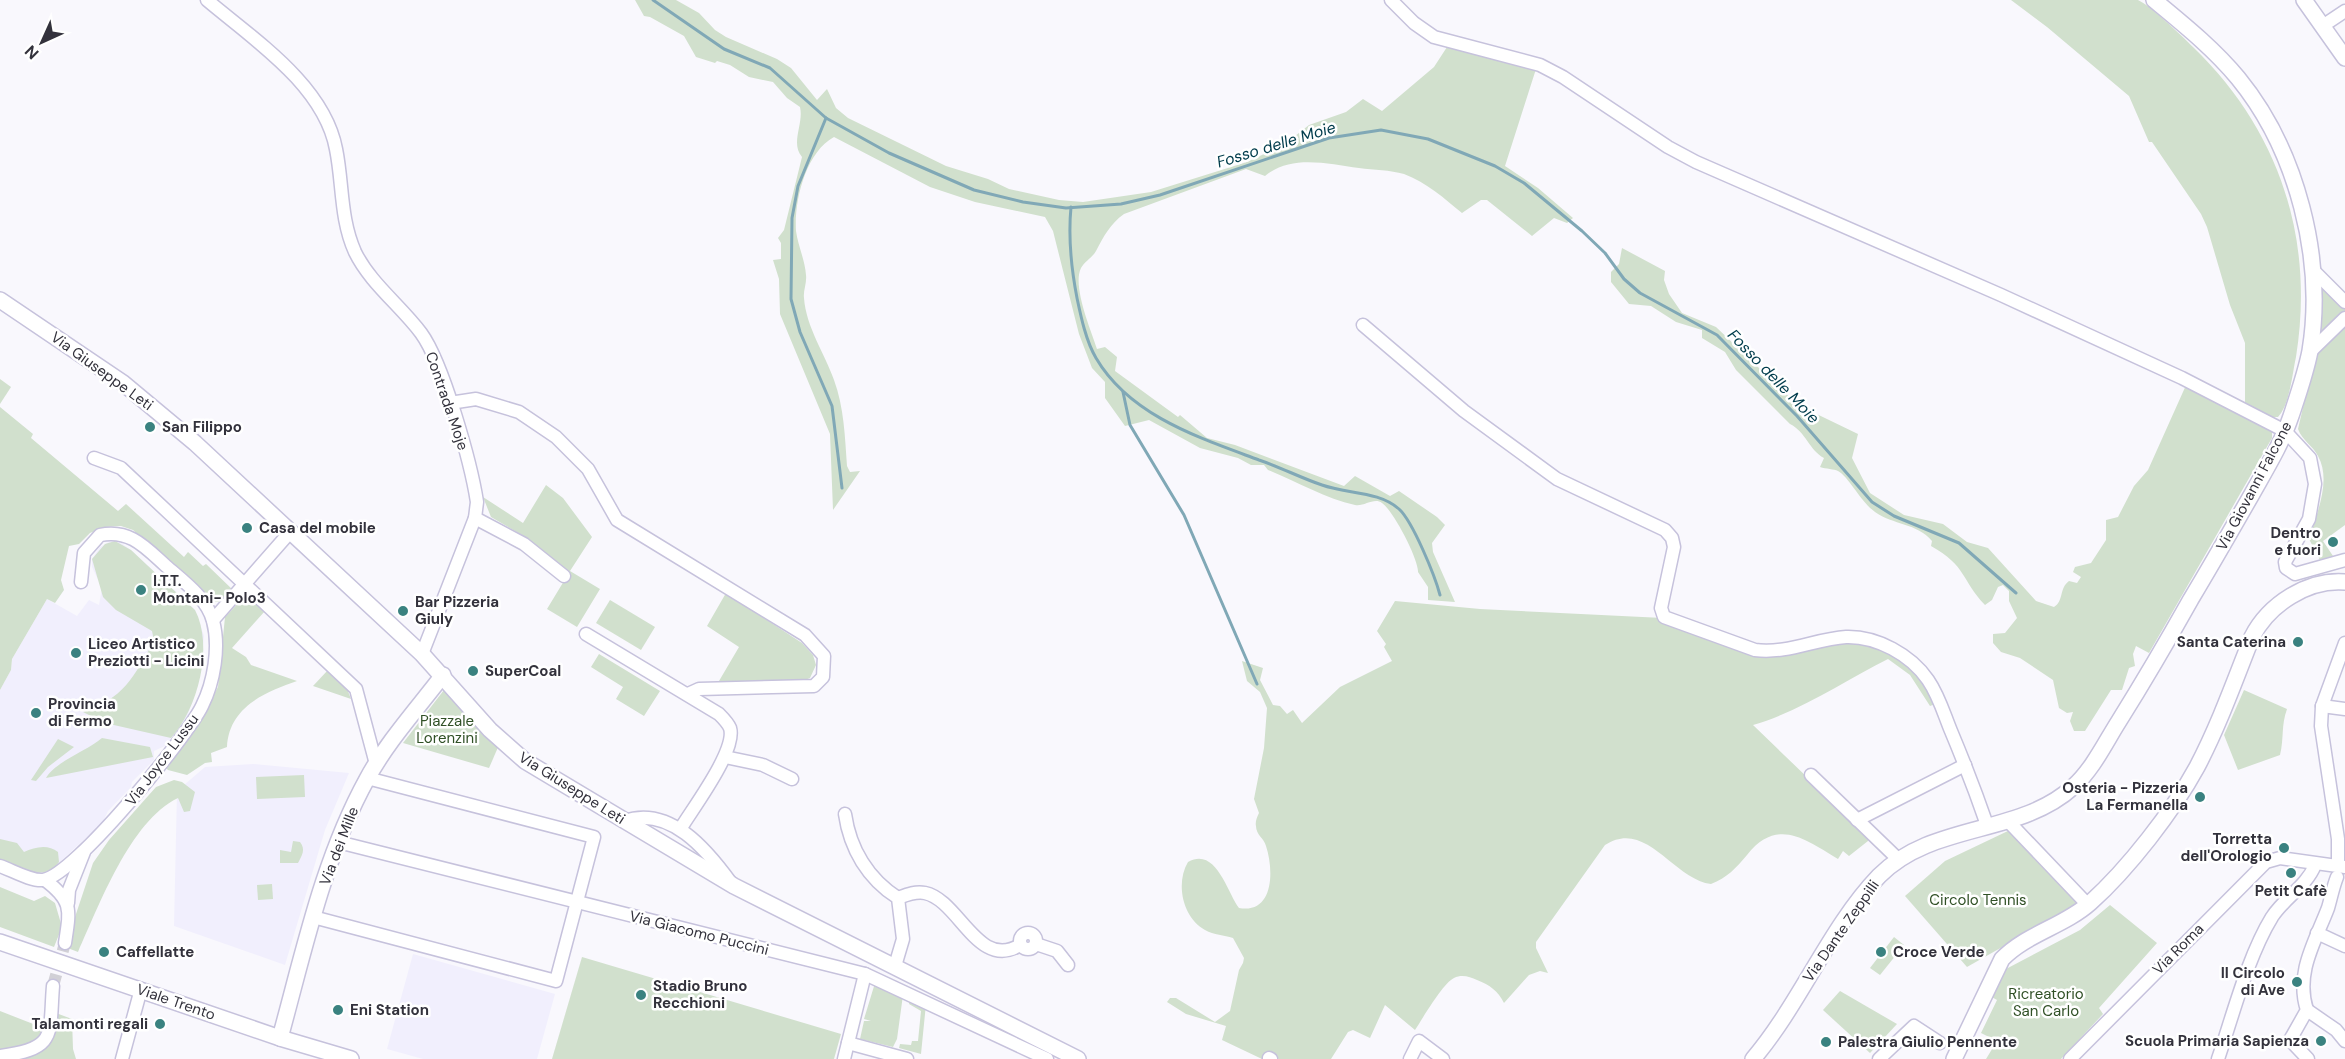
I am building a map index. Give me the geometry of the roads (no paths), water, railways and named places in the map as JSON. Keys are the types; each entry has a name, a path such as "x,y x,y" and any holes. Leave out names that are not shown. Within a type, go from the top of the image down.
{"main road":[{"name":"Via Giovanni Falcone","path":"2058,799 2075,785 2095,761 2219,551 2285,431 2310,352 2313,270 2292,180 2268,122 2236,76 2192,31 2154,0"},
{"path":"2304,0 2324,25 2345,58"},
{"name":"Via Giuseppe Leti","path":"0,300 148,404 291,531 422,654 490,730 525,761 734,886 1078,1059"},
{"path":"1954,1059 2002,959 2088,905 2123,868 2178,797 2197,767 2252,637 2263,618 2295,594 2337,581 2345,574"},
{"name":"Via dei Mille","path":"280,1038 314,917 338,843 376,764 442,675"},
{"name":"Via Dante Zeppilli","path":"1753,1059 1866,892 1898,859 1951,836 2033,813 2058,799"},
{"name":"Viale Trento","path":"0,942 280,1038 351,1059"}],"street":[{"name":"Contrada Moje","path":"207,0 274,54 293,74 329,126 336,148 346,228 356,254 431,349 450,403 474,482 477,502 475,518 422,654"},
{"path":"1391,0 1414,23 1434,37 1540,65 1563,77 1668,147 1696,162 2001,295 2182,378 2285,431 2310,458 2315,484 2309,519 2285,562 2286,568 2295,574 2345,560"},
{"path":"2324,25 2345,10"},
{"path":"2313,270 2345,302"},
{"path":"2310,352 2345,318"},
{"path":"1364,325 1464,411 1557,479 1665,530 1672,538 1674,548 1661,608 1664,617 1755,650 1771,652 1794,649 1844,637 1880,643 1903,656 1928,680 1940,702 1987,825"},
{"path":"450,403 476,399 519,412 556,437 588,469 617,520 805,635 824,656 823,677 814,686 699,689 688,694"},
{"path":"94,458 121,468 356,689 376,764"},
{"path":"475,518 524,544 564,576"},
{"path":"81,582 84,553 90,543 100,535 113,532 129,535 194,592 213,620 291,531"},
{"name":"Via Joyce Lussu","path":"45,880 60,871 145,784 191,725 203,705 214,665 213,620"},
{"path":"586,633 688,694 718,714 730,728 730,742 724,757 681,828"},
{"path":"2345,643 2322,706 2321,726 2338,839 2340,869 2317,933 2308,951 2302,995 2307,1010 2336,1030 2345,1041"},
{"path":"2322,706 2345,709"},
{"path":"724,757 763,765 792,779"},
{"path":"1857,819 1965,765"},
{"path":"1811,775 1898,859"},
{"path":"314,917 556,981 594,837 368,778"},
{"path":"845,814 854,848 879,886 897,898 903,939 895,966"},
{"path":"624,821 647,817 681,828 718,865 734,886"},
{"path":"2007,820 2088,905"},
{"name":"Via Giacomo Puccini","path":"338,843 865,974 1047,1059"},
{"path":"64,943 74,874 87,845"},
{"name":"Via Roma","path":"2070,1059 2251,874 2266,862 2280,858 2340,869"},
{"path":"2218,1059 2247,974 2272,916 2310,878 2315,865"},
{"path":"0,866 35,879 45,880 62,894 68,903"},
{"path":"897,898 912,893 934,897 975,938 988,946 1013,949 1020,945 1020,937 1027,933 1034,936 1036,944 1057,951 1068,965"},
{"path":"2317,933 2345,946"},
{"path":"844,1059 865,974"},
{"path":"0,1056 32,1050 45,1041 53,1017 53,986"},
{"path":"122,1059 141,989"},
{"path":"2307,1010 2290,1040 2308,1059"},
{"path":"1879,1059 1914,1026 1940,1043"},
{"path":"1410,1059 1419,1041 1443,1059"},
{"path":"848,1043 908,1059"}],"waterway":[{"name":"Fosso delle Moie","path":"653,0 724,49 770,68 826,118 889,153 974,190 1023,202 1066,208 1121,204 1160,195 1329,138 1381,130 1428,139 1495,166 1524,183 1582,231 1605,253 1624,279 1640,293 1717,335 1797,416 1872,502 1894,516 1959,543 2016,593"},
{"path":"826,118 798,186 792,218 791,299 800,332 832,406 842,488"},
{"path":"1071,207 1071,252 1080,313 1092,351 1110,378 1147,410 1190,433 1322,485 1372,496 1391,503 1399,509 1411,525 1429,563 1440,595"},
{"path":"1123,392 1130,425 1184,515 1257,684"}],"tunnel":[{"path":"53,986 65,943"}],"place":[{"name":"San Filippo","path":"150,427"},
{"name":"Casa del mobile","path":"247,528"},
{"name":"Dentro e fuori","path":"2333,542"},
{"name":"I.T.T. Montani- Polo3","path":"141,590"},
{"name":"Bar Pizzeria Giuly","path":"403,611"},
{"name":"Santa Caterina","path":"2298,642"},
{"name":"Liceo Artistico Preziotti - Licini","path":"76,653"},
{"name":"SuperCoal","path":"473,671"},
{"name":"Provincia di Fermo","path":"36,713"},
{"name":"Osteria - Pizzeria La Fermanella","path":"2200,797"},
{"name":"Torretta dell'Orologio","path":"2284,848"},
{"name":"Petit Cafè","path":"2291,873"},
{"name":"Caffellatte","path":"104,952"},
{"name":"Croce Verde","path":"1881,952"},
{"name":"Il Circolo di Ave","path":"2297,982"},
{"name":"Stadio Bruno Recchioni","path":"641,995"},
{"name":"Eni Station","path":"338,1010"},
{"name":"Talamonti regali","path":"160,1024"},
{"name":"Scuola Primaria Sapienza","path":"2321,1041"},
{"name":"Palestra Giulio Pennente","path":"1826,1042"}],"park label":[{"name":"Piazzale Lorenzini","path":"447,730"},
{"name":"Circolo Tennis","path":"1978,900"},
{"name":"Ricreatorio San Carlo","path":"2046,1002"}]}
